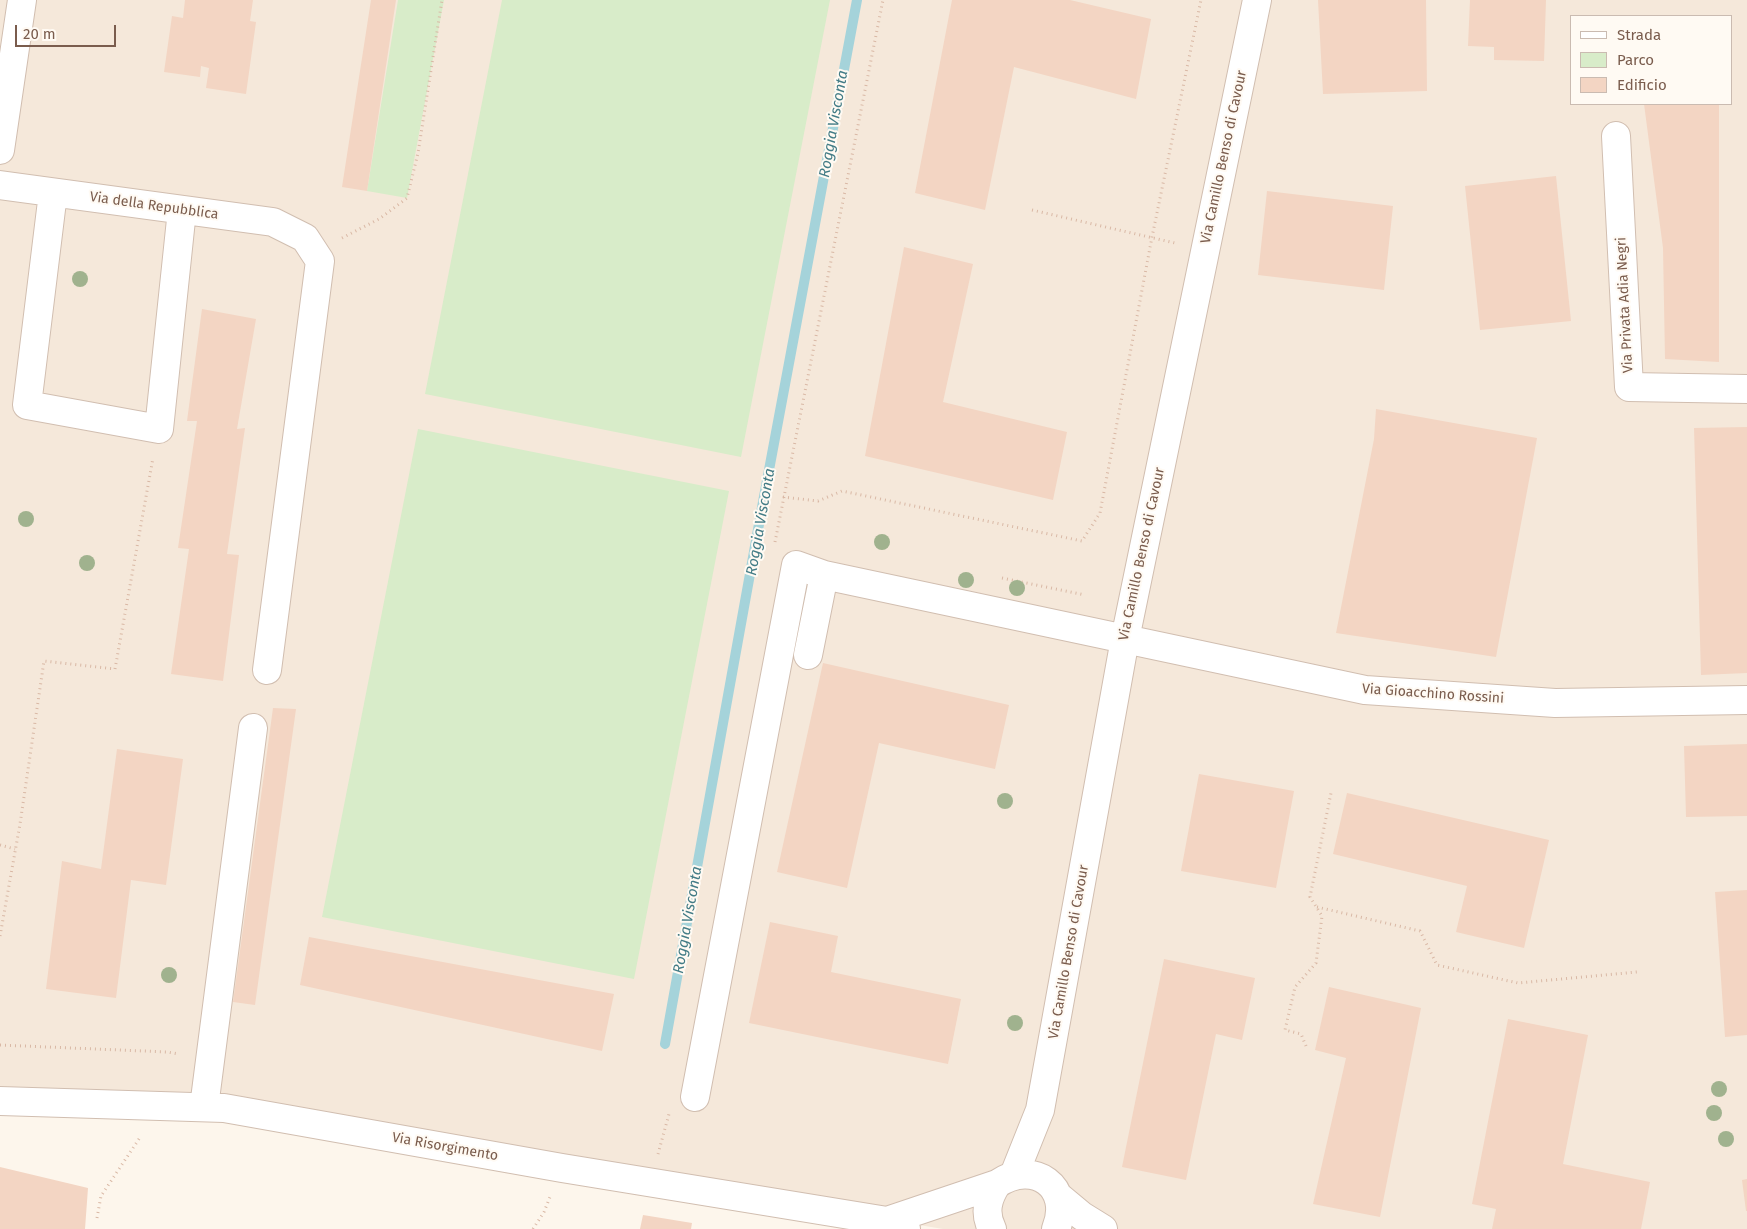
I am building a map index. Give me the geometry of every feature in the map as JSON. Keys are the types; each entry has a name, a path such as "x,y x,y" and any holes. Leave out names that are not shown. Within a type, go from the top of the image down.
{"street":[{"path":"0,150 22,0"},
{"name":"Via Camillo Benso di Cavour","path":"1006,1180 1040,1110 1125,639 1257,0"},
{"name":"Via Privata Adia Negri","path":"1616,136 1630,387 1747,389"},
{"name":"Via della Repubblica","path":"0,185 273,222 310,245"},
{"path":"53,193 27,405 159,429 182,210"},
{"path":"267,670 320,262 310,245"},
{"name":"Via Gioacchino Rossini","path":"695,1097 796,565 824,575 1365,690 1555,703 1747,700"},
{"path":"808,655 824,575"},
{"path":"204,1107 253,728"},
{"name":"Via Risorgimento","path":"0,1102 224,1108 571,1170 896,1225 1006,1180 1031,1174 1050,1187"},
{"name":"Via Camillo Benso di Cavour","path":"1040,1110 1050,1187"},
{"path":"992,1229 988,1220 987,1207 990,1195 1006,1180"},
{"path":"1050,1187 1061,1208 1060,1219 1056,1229"},
{"path":"1050,1187 1082,1216 1103,1229"}],"path":[{"path":"310,245 379,219 407,198 418,153 442,0"},
{"path":"783,498 818,501 842,491 1082,541 1100,513 1152,237 1202,0"},
{"path":"1032,210 1205,250"},
{"path":"0,936 44,661 115,669 159,429"},
{"path":"1306,1046 1301,1034 1284,1030 1295,987 1316,962 1322,916 1310,897 1331,793"},
{"path":"0,845 15,849"},
{"path":"1316,908 1420,931 1437,965 1518,983 1636,972"},
{"path":"0,1045 167,1052 210,1061"},
{"path":"97,1218 101,1196 143,1134"}],"shaded area":[{"path":"0,0 1747,0 1747,1229 943,1229 224,1108 0,1086"}],"green space":[{"path":"398,0 444,0 407,198 367,191"},
{"path":"502,0 830,0 741,457 425,394"},
{"path":"418,429 729,491 634,979 322,917"}],"building":[{"path":"185,0 253,0 250,21 256,22 246,94 206,88 209,68 201,66 200,77 164,72 172,16 183,18"},
{"path":"371,0 396,0 367,191 342,187"},
{"path":"952,0 1070,0 1151,19 1136,99 1014,67 985,210 915,193"},
{"path":"1318,0 1426,0 1427,91 1323,94"},
{"path":"1470,0 1546,0 1544,61 1494,60 1494,47 1468,46"},
{"path":"1644,105 1719,105 1719,362 1665,359 1663,248"},
{"path":"1556,176 1571,321 1480,330 1465,186"},
{"path":"1267,191 1393,206 1384,290 1258,275"},
{"path":"904,247 973,264 943,402 1067,432 1053,500 865,456"},
{"path":"202,309 256,319 237,429 245,428 227,554 239,555 223,681 171,674 189,549 178,548 197,421 187,421"},
{"path":"1376,409 1537,438 1496,657 1336,633 1374,439"},
{"path":"1747,427 1747,673 1701,675 1694,428"},
{"path":"823,663 1009,705 995,769 879,743 847,888 777,872"},
{"path":"273,708 296,709 255,1005 233,1002"},
{"path":"1747,744 1747,816 1686,817 1684,746"},
{"path":"117,749 183,759 166,885 131,880 116,998 46,989 62,861 101,869"},
{"path":"1199,774 1294,791 1276,888 1181,871"},
{"path":"1347,793 1549,840 1524,948 1456,932 1467,886 1333,854"},
{"path":"1747,890 1747,1035 1725,1037 1715,892"},
{"path":"770,922 838,936 831,972 961,999 948,1064 749,1023"},
{"path":"309,937 614,994 602,1051 300,985"},
{"path":"1164,959 1255,978 1242,1040 1216,1034 1186,1180 1122,1167"},
{"path":"1329,987 1421,1008 1380,1217 1313,1204 1346,1058 1315,1050"},
{"path":"1508,1019 1588,1035 1563,1164 1650,1182 1641,1229 1492,1229 1496,1209 1472,1204"},
{"path":"0,1167 88,1188 85,1229 0,1229"},
{"path":"1747,1179 1747,1211 1746,1211 1742,1180"},
{"path":"643,1215 692,1223 691,1229 640,1229"}],"waterway":[{"name":"Roggia Visconta","path":"665,1044 763,502 857,0"}]}
